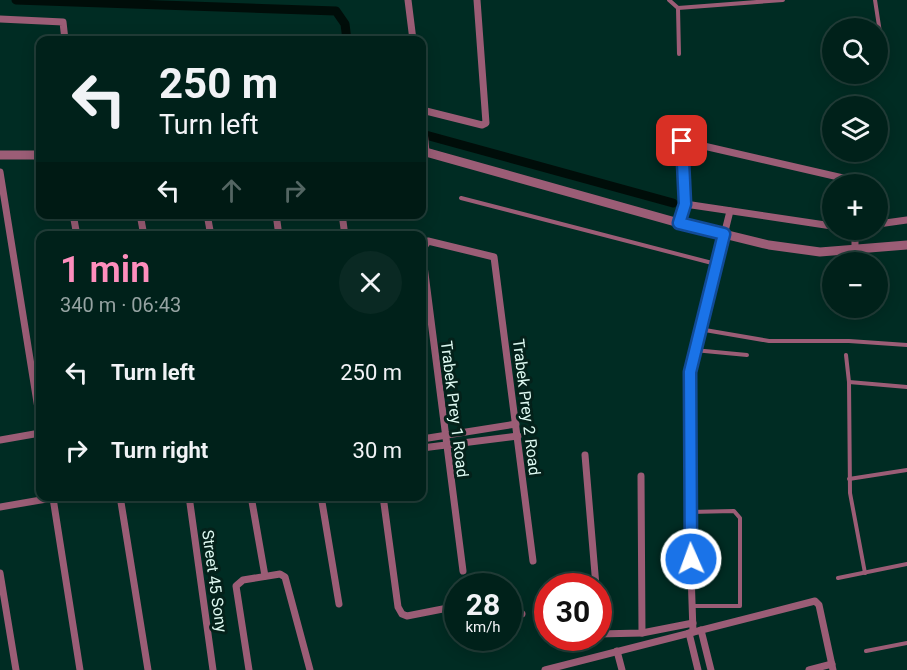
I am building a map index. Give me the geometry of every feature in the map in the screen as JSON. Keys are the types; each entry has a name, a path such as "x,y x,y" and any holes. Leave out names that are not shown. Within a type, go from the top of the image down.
{"street":[{"path":"408,0 412,36"},
{"path":"426,112 482,125 486,123 477,0"},
{"path":"0,19 63,22 65,36"},
{"path":"679,223 685,204 682,141 826,174"},
{"path":"426,149 679,223 797,250 855,251 907,245"},
{"path":"0,156 36,155"},
{"path":"0,172 36,396"},
{"path":"685,204 822,225"},
{"path":"698,670 692,606 689,512 690,372 730,211"},
{"path":"888,223 907,220"},
{"path":"855,240 855,251"},
{"name":"Trabek Prey 1 Road","path":"426,244 428,241 494,257"},
{"name":"Trabek Prey 2 Road","path":"494,257 533,561"},
{"name":"Trabek Prey 1 Road","path":"426,284 463,571"},
{"path":"426,438 516,424"},
{"path":"0,440 36,435"},
{"path":"426,448 518,436"},
{"path":"585,455 595,573"},
{"path":"641,476 642,633"},
{"path":"0,507 36,501"},
{"path":"53,501 80,670"},
{"path":"121,501 148,670"},
{"name":"Street 45 Sony","path":"190,501 213,670"},
{"path":"252,501 265,576"},
{"path":"322,501 339,604"},
{"path":"384,501 398,607 402,614 407,616 444,609"},
{"path":"0,573 16,670"},
{"path":"249,670 236,586 243,580 280,574 285,577 310,670"},
{"path":"549,669 815,601 819,605 833,667 809,670"},
{"path":"612,634 642,633 693,623"},
{"path":"695,632 711,670"},
{"path":"617,651 622,670"}],"lane":[{"path":"669,0 678,8 680,54"},
{"path":"678,8 746,1 783,0"},
{"path":"875,0 878,18"},
{"path":"462,198 716,264"},
{"path":"699,329 769,341 849,341 907,345"},
{"path":"694,350 747,355"},
{"path":"846,355 849,382 849,479 865,573"},
{"path":"849,382 907,387"},
{"path":"849,479 907,470"},
{"path":"689,512 734,512 740,518 740,606 692,606"},
{"path":"838,578 907,564"},
{"path":"866,651 907,643"}],"waterway":[{"path":"16,0 336,11 345,24 346,36"},
{"path":"426,135 673,203"}],"route":[{"path":"682,141 685,204 679,223 724,234 690,372 688,468 691,559"}]}
